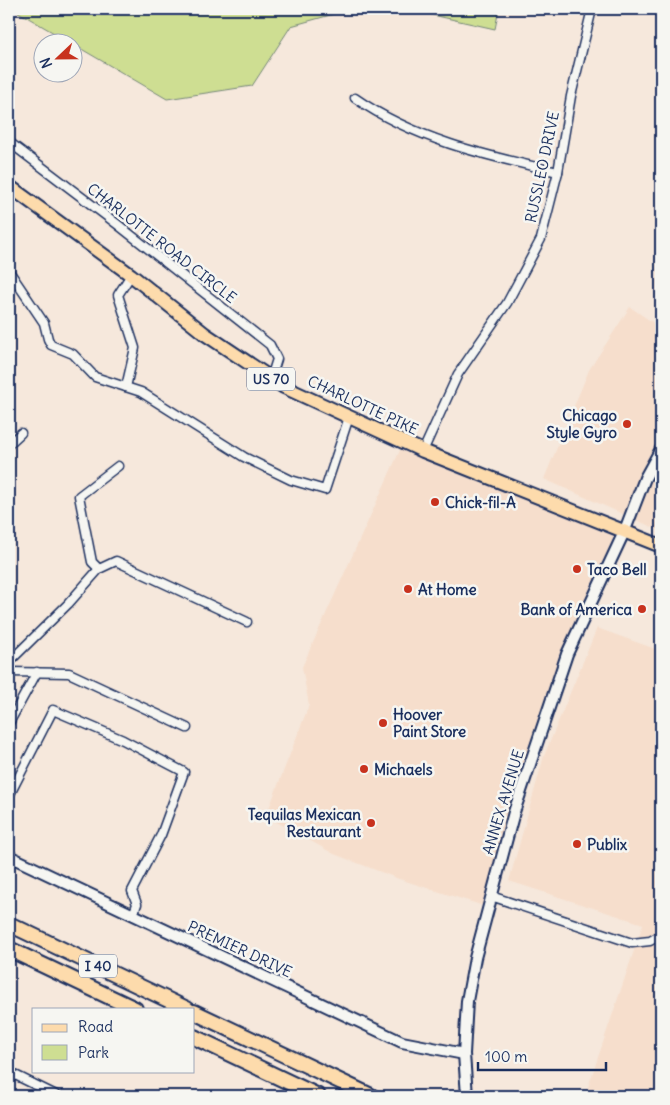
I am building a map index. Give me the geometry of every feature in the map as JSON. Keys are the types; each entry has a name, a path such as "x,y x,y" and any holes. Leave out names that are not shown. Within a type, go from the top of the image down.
{"highway":[{"name":"I 40","path":"9,924 185,1008"},
{"name":"I 40","path":"9,948 133,1008"},
{"path":"195,1012 372,1096"},
{"path":"195,1037 318,1096"}],"main road":[{"name":"CHARLOTTE PIKE","path":"9,186 131,275 205,334 284,388 422,451 625,530 661,546"}],"street":[{"name":"RUSSLEO DRIVE","path":"422,451 458,374 506,303 527,268 541,239 558,172 571,96 592,9"},
{"path":"355,98 368,107 424,134 478,154 558,172"},
{"name":"CHARLOTTE ROAD CIRCLE","path":"9,142 117,224 270,346 277,359 271,378"},
{"path":"9,271 44,323 51,344 74,354 94,378 141,392 244,457 291,480 325,490 349,417"},
{"path":"126,387 135,348 118,295 131,275"},
{"path":"9,444 21,433"},
{"name":"ANNEX AVENUE","path":"467,1096 464,1054 469,992 475,958 514,812 567,654 625,530 645,478 661,449"},
{"path":"99,569 92,562 79,496 118,466"},
{"path":"9,662 68,604 99,569 116,560 246,622"},
{"path":"9,672 69,673 187,728"},
{"path":"9,723 37,672"},
{"path":"9,796 53,710 123,740 184,772 161,835 132,891 137,904 133,915"},
{"name":"PREMIER DRIVE","path":"9,856 402,1042 464,1054"},
{"path":"491,896 632,943 650,941 661,935"},
{"path":"9,1073 58,1096"}],"shaded area":[{"path":"630,307 661,328 661,531 544,479 589,370"},
{"path":"401,448 615,534 570,635 538,720 484,906 399,879 334,854 266,816 309,705 302,667"},
{"path":"597,628 661,651 661,1096 585,1096 643,924 509,881 544,756"}],"green space":[{"path":"13,9 144,11 352,9 291,26 252,86 167,99 82,49 82,32 52,32"},
{"path":"406,9 499,9 495,29"}],"place":[{"name":"Chicago Style Gyro","path":"627,424"},
{"name":"Chick-fil-A","path":"435,502"},
{"name":"Taco Bell","path":"577,569"},
{"name":"At Home","path":"408,589"},
{"name":"Bank of America","path":"642,609"},
{"name":"Hoover Paint Store","path":"383,723"},
{"name":"Michaels","path":"364,769"},
{"name":"Tequilas Mexican Restaurant","path":"371,823"},
{"name":"Publix","path":"577,844"}]}
